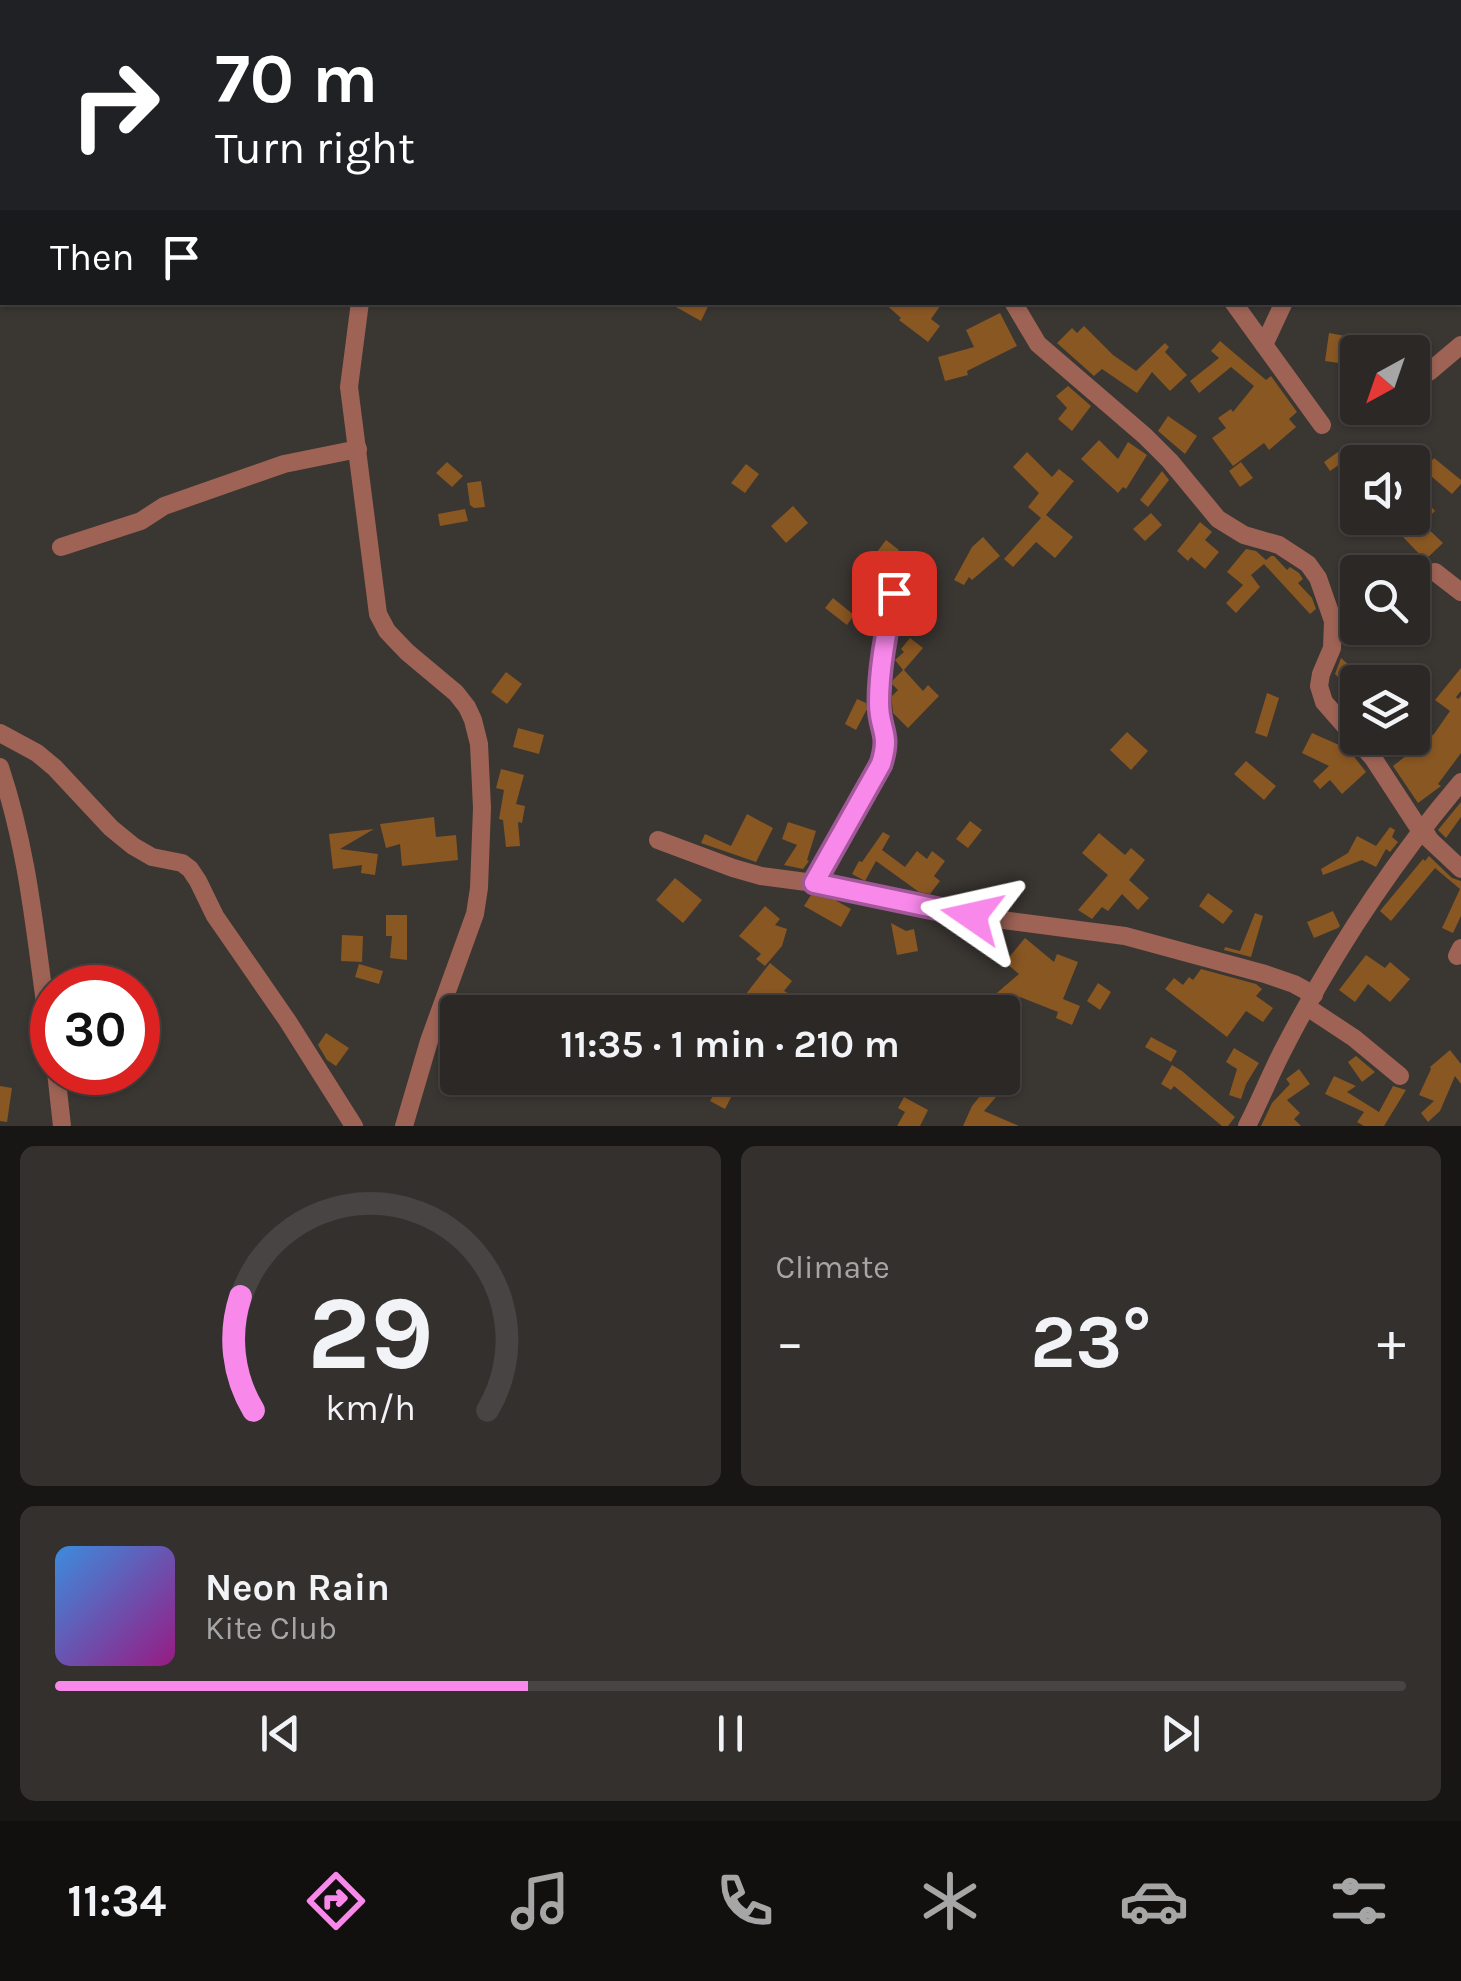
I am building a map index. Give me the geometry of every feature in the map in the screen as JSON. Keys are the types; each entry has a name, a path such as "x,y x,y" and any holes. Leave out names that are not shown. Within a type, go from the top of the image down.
{"street":[{"path":"360,305 350,387 378,614 387,631 407,652 467,706 479,744 482,808 475,914 404,1126"},
{"path":"1015,305 1038,344 1145,436 1218,519 1244,534 1279,546 1308,564 1318,578 1333,621 1332,648 1319,686 1324,702 1372,758 1421,829 1461,870"},
{"path":"1235,305 1322,426"},
{"path":"1264,346 1283,305"},
{"path":"1430,372 1461,345"},
{"path":"60,547 140,521 164,506 284,464 358,449"},
{"path":"1436,572 1461,592"},
{"path":"814,883 886,750 887,736 879,704 894,593"},
{"path":"0,733 55,768 133,846 152,857 182,863 190,869 215,916 354,1126"},
{"path":"0,767 25,857 40,965"},
{"path":"1247,1126 1283,1050 1365,911 1421,829 1461,782"},
{"path":"658,840 761,876 972,916 1125,936 1265,974 1311,1001 1400,1076"},
{"path":"59,1095 62,1126"}],"building":[{"path":"672,305 709,305 701,321"},
{"path":"886,305 941,305 931,319 940,326 928,342"},
{"path":"1000,313 1017,346 967,371 968,375 945,381 938,357 974,347 966,330"},
{"path":"1084,326 1136,371 1165,343 1169,347 1165,352 1187,375 1170,391 1152,372 1137,393 1102,369 1094,376 1057,343 1072,328 1077,333"},
{"path":"1329,333 1340,335 1340,363 1325,361"},
{"path":"1220,341 1266,380 1271,376 1297,412 1289,419 1296,427 1269,450 1264,443 1233,466 1212,438 1226,428 1218,418 1231,409 1233,412 1254,386 1231,367 1199,393 1190,381 1219,358 1211,351"},
{"path":"1068,386 1091,406 1072,431 1058,419 1067,408 1056,396"},
{"path":"1168,416 1197,436 1185,454 1158,431"},
{"path":"1099,440 1118,459 1128,442 1147,455 1126,489 1123,487 1118,493 1081,459"},
{"path":"1340,450 1340,464 1330,471 1324,462"},
{"path":"1027,452 1052,477 1059,469 1074,481 1046,515 1073,537 1055,558 1036,542 1013,567 1004,559 1041,518 1028,507 1039,493 1013,467"},
{"path":"1434,458 1461,480 1452,494 1430,475"},
{"path":"447,462 463,476 452,487 436,473"},
{"path":"1241,462 1253,478 1240,487 1229,471"},
{"path":"746,464 759,474 745,493 731,483"},
{"path":"1162,471 1169,480 1148,507 1140,500"},
{"path":"481,481 485,507 474,508 470,505 467,483"},
{"path":"793,506 808,523 786,543 771,526"},
{"path":"465,509 468,521 440,526 438,514"},
{"path":"1151,513 1162,525 1145,541 1133,529"},
{"path":"1200,522 1212,532 1205,540 1219,552 1205,569 1177,551"},
{"path":"1430,531 1443,543 1430,555 1420,555 1401,535 1430,535"},
{"path":"983,537 1000,556 972,580 969,577 964,585 954,580 972,547"},
{"path":"886,540 899,550 887,566 874,556"},
{"path":"1246,549 1256,551 1266,560 1274,556 1287,570 1290,567 1299,573 1303,579 1298,583 1316,609 1310,614 1264,564 1251,575 1260,587 1236,613 1226,603 1243,585 1227,572"},
{"path":"833,598 854,615 847,625 825,608"},
{"path":"910,638 923,648 904,670 923,691 928,685 939,696 908,728 893,713 892,696 898,690 892,684 903,670 895,660"},
{"path":"1341,658 1349,665 1340,665 1340,679 1335,674"},
{"path":"1461,668 1461,691 1456,697 1461,696 1461,753 1438,784 1441,786 1418,803 1393,766 1407,755 1430,755 1430,737 1450,711 1435,700"},
{"path":"506,672 522,684 507,704 491,692"},
{"path":"1267,693 1279,698 1267,737 1255,733"},
{"path":"857,699 866,703 867,709 856,730 845,724"},
{"path":"518,728 544,735 539,754 513,747"},
{"path":"1127,732 1148,751 1131,770 1110,750"},
{"path":"1312,733 1340,745 1340,755 1353,755 1366,772 1342,794 1330,780 1320,789 1313,781 1329,766 1302,753"},
{"path":"1246,761 1276,786 1264,800 1234,774"},
{"path":"501,769 524,775 516,804 525,806 522,823 518,822 520,846 506,847 503,820 499,819 504,790 496,788"},
{"path":"1461,802 1461,817 1446,838 1438,830"},
{"path":"747,814 773,828 756,862 701,843 705,834 731,846"},
{"path":"434,817 436,837 456,835 458,860 402,866 400,844 386,848 380,824"},
{"path":"970,821 982,830 968,848 956,839"},
{"path":"788,822 816,831 809,861 803,869 784,865 797,845 782,839"},
{"path":"1390,827 1398,842 1390,852 1386,849 1376,867 1362,860 1323,875 1321,869 1348,853 1357,836 1376,846"},
{"path":"374,829 340,849 378,854 375,875 361,873 362,865 333,869 329,834"},
{"path":"883,832 890,836 882,850 905,867 917,851 927,859 932,851 945,861 934,876 940,881 930,894 919,892 876,861 865,881 852,874"},
{"path":"1099,833 1125,855 1131,848 1145,860 1129,880 1149,898 1138,910 1122,894 1108,911 1102,907 1092,919 1078,910 1108,875 1082,853"},
{"path":"1429,856 1452,878 1461,881 1461,916 1453,933 1442,928 1460,889 1435,868 1391,921 1380,911"},
{"path":"675,878 702,900 683,923 656,900"},
{"path":"1208,893 1233,911 1223,924 1199,906"},
{"path":"811,895 835,900 851,909 841,927 804,906"},
{"path":"765,906 780,919 775,925 787,929 782,946 765,966 756,959 761,954 739,936"},
{"path":"1333,911 1340,926 1314,938 1307,922"},
{"path":"1255,913 1263,916 1251,957 1224,950 1225,947 1240,951"},
{"path":"386,915 407,915 407,960 390,958 392,936 386,936"},
{"path":"891,923 906,931 914,929 918,951 897,955"},
{"path":"342,935 363,936 362,962 341,961"},
{"path":"1025,938 1054,962 1057,954 1078,962 1063,999 1080,1006 1072,1025 1056,1018 1058,1012 1020,995 994,995 1019,974 1005,962"},
{"path":"1366,955 1385,968 1390,962 1410,979 1390,1002 1368,984 1355,1002 1339,990"},
{"path":"770,963 792,981 784,991 792,995 745,995"},
{"path":"359,964 383,971 379,984 355,977"},
{"path":"1201,969 1256,984 1262,989 1256,996 1273,1008 1263,1022 1246,1011 1227,1037 1165,989 1174,978 1183,985 1189,977 1193,980"},
{"path":"1098,983 1111,992 1100,1010 1087,1001"},
{"path":"326,1033 349,1048 336,1066 318,1045"},
{"path":"1151,1037 1177,1051 1171,1062 1145,1047"},
{"path":"1234,1048 1259,1063 1241,1099 1229,1095 1237,1069 1226,1062"},
{"path":"1450,1050 1461,1064 1461,1084 1455,1076 1440,1111 1428,1122 1421,1113 1434,1101 1419,1095 1430,1067"},
{"path":"1356,1056 1375,1072 1362,1082 1348,1062"},
{"path":"1172,1065 1235,1117 1228,1126 1222,1126 1174,1086 1171,1090 1161,1084"},
{"path":"1299,1069 1310,1084 1287,1100 1300,1113 1294,1119 1301,1126 1261,1126 1272,1103 1290,1084 1286,1079"},
{"path":"1334,1076 1356,1086 1347,1092 1379,1112 1393,1086 1406,1090 1384,1126 1364,1126 1357,1122 1364,1112 1325,1094"},
{"path":"0,1086 12,1088 7,1122 0,1121"},
{"path":"714,1095 732,1095 725,1109 710,1101"},
{"path":"998,1095 984,1111 1019,1126 963,1126 980,1096"},
{"path":"904,1097 928,1110 920,1126 897,1126 905,1112 898,1108"}],"route":[{"path":"894,593 879,704 887,736 886,750 814,883 972,916"}]}
